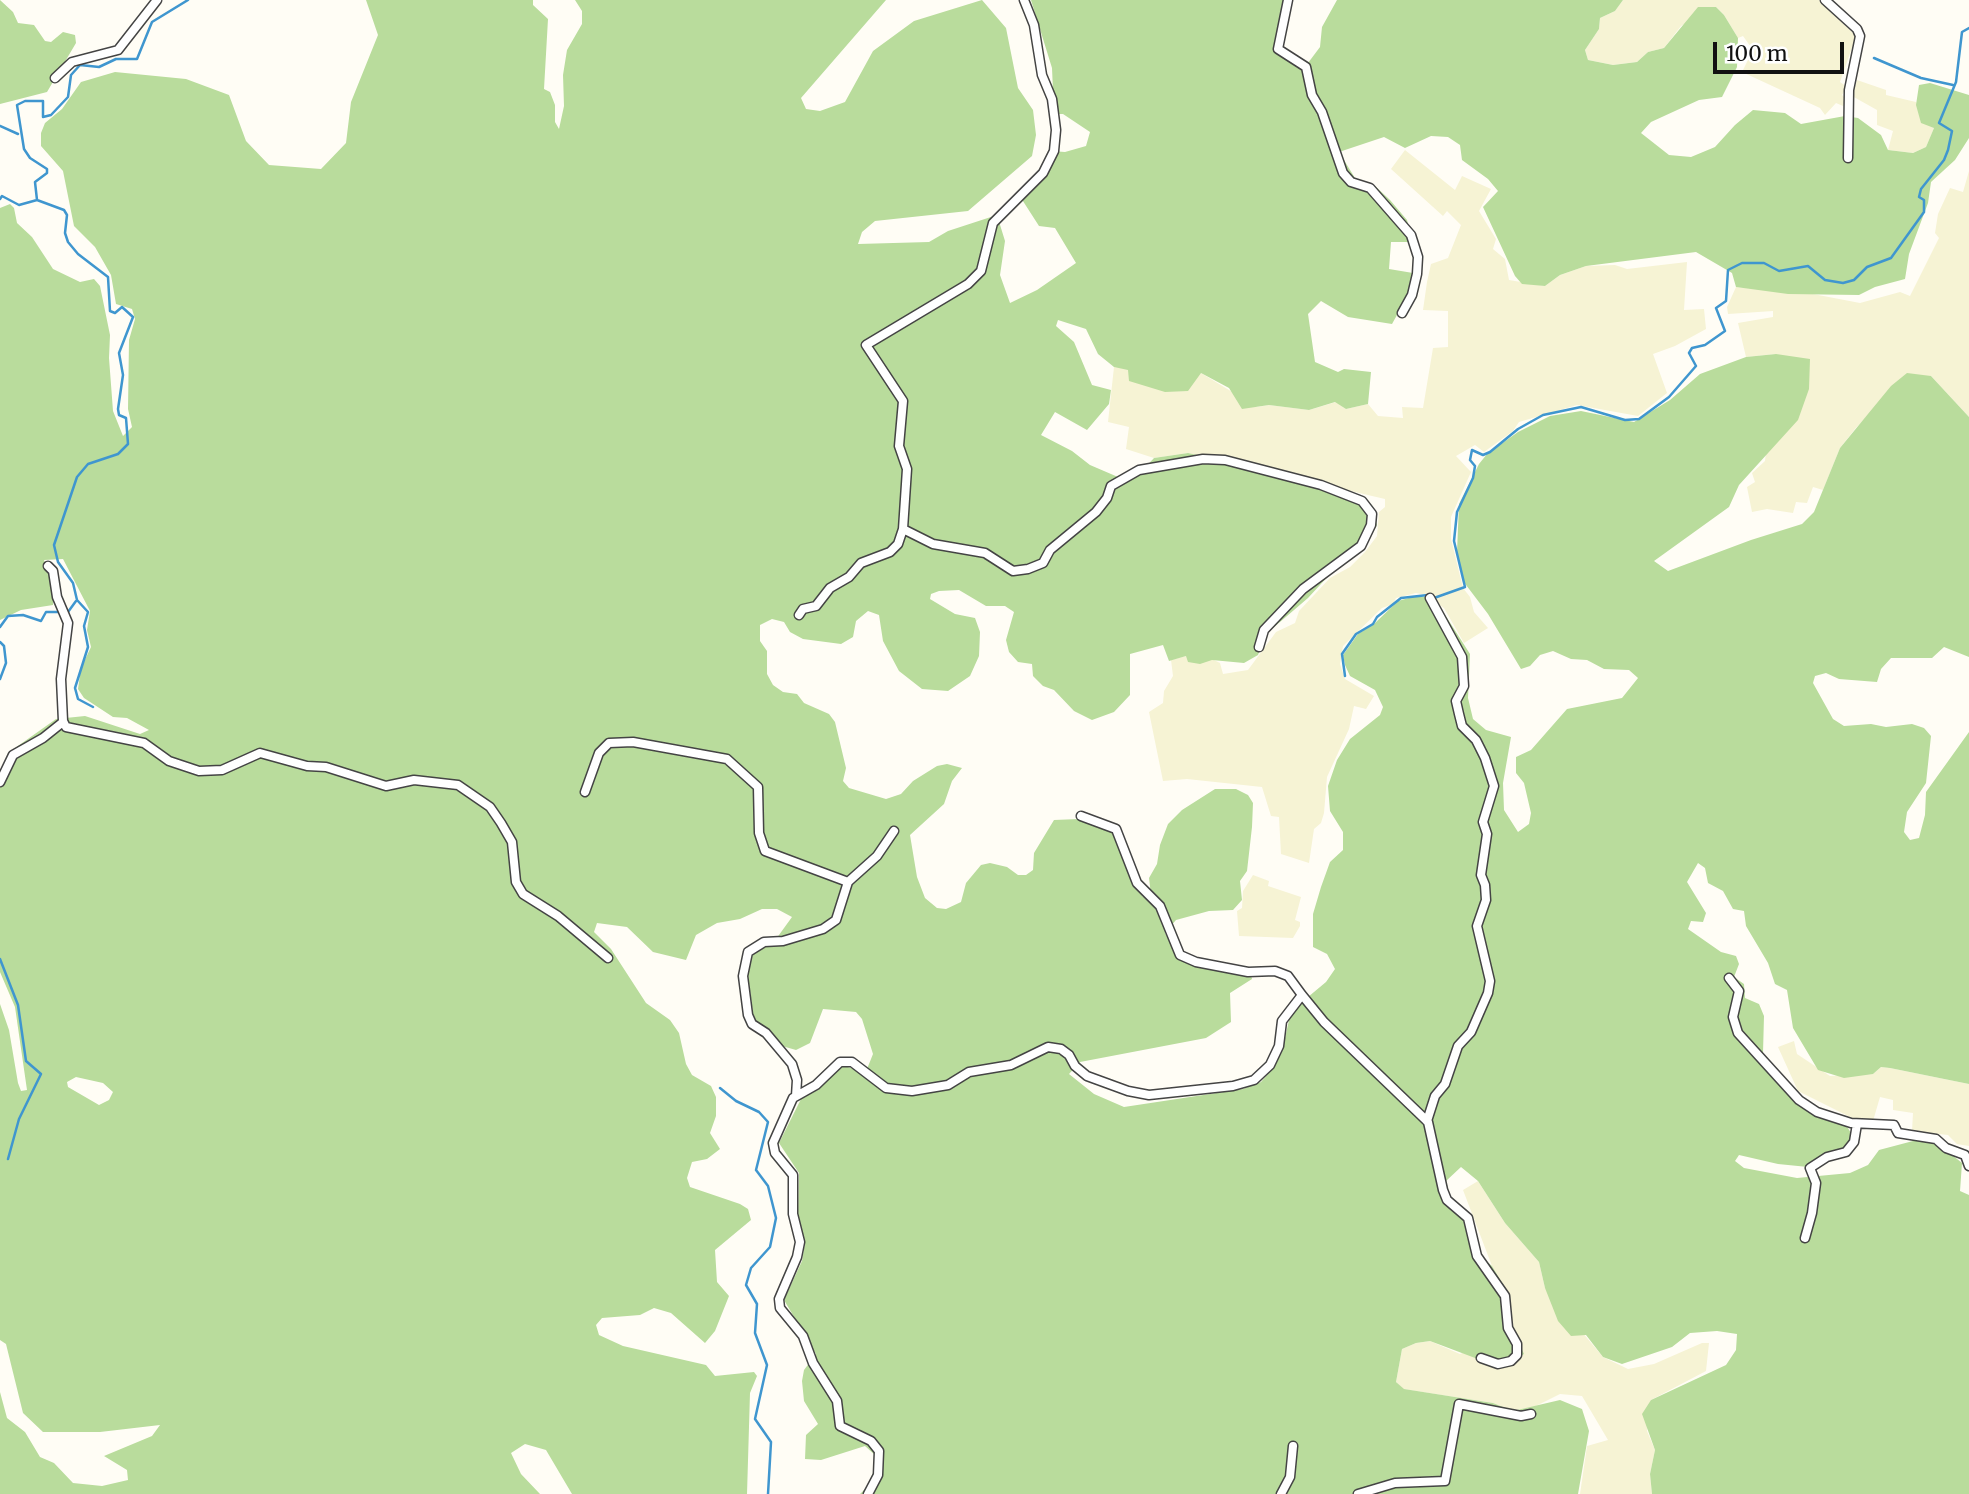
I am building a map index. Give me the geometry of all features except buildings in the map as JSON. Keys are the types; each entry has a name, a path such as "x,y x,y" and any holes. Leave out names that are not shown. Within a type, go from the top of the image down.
{"street":[{"path":"55,78 72,62 118,50 157,0"},
{"path":"799,615 803,609 816,606 830,588 849,577 861,563 890,552 898,544 903,529 907,469 899,446 903,401 866,345 968,284 981,271 993,223 1043,173 1054,151 1056,130 1052,99 1042,75 1034,25 1024,0"},
{"path":"1288,0 1278,49 1306,67 1312,95 1322,112 1343,173 1351,182 1370,188 1411,235 1418,257 1417,274 1412,295 1402,313"},
{"path":"1825,0 1857,29 1860,36 1849,90 1848,158"},
{"path":"903,529 933,544 985,553 1013,571 1028,569 1043,563 1050,550 1096,512 1107,498 1111,486 1139,470 1203,459 1225,460 1321,485 1362,501 1372,514 1371,525 1361,545 1303,589 1264,630 1259,648"},
{"path":"48,566 53,571 57,597 68,623 61,679 63,722 76,732 144,743 169,761 199,771 222,770 261,753 307,766 326,767 386,786 414,780 458,785 490,807 501,823 512,842 516,882 523,894 558,916 608,958"},
{"path":"1430,598 1462,657 1464,686 1456,701 1459,714 1462,726 1476,740 1485,758 1494,786 1483,822 1487,834 1480,875 1485,885 1486,900 1477,926 1490,981 1488,993 1471,1032 1458,1046 1445,1084 1435,1096 1427,1121 1447,1200 1468,1218 1477,1255 1502,1290 1508,1328 1517,1344 1517,1355 1511,1362 1498,1364 1481,1358"},
{"path":"0,782 13,755 43,738 63,722"},
{"path":"585,792 599,753 609,743 633,742 727,759 758,787 758,823 765,851 848,882"},
{"path":"1081,816 1116,829 1137,884 1160,906 1180,955 1196,962 1248,972 1275,971 1288,976 1324,1022 1427,1121"},
{"path":"796,1096 797,1080 792,1064 766,1033 752,1024 748,1015 745,962 755,945 799,937 823,929 836,920 848,882 870,863 894,831"},
{"path":"1729,978 1739,991 1733,1017 1738,1033 1799,1100 1817,1112 1857,1124 1894,1125 1898,1133 1936,1139 1946,1148 1965,1155 1969,1166"},
{"path":"868,1494 878,1475 879,1451 871,1441 840,1426 837,1401 813,1363 803,1336 780,1308 780,1292 797,1257 800,1242 793,1214 793,1175 775,1153 773,1143 789,1104 796,1096 816,1085 840,1062 852,1062 886,1088 912,1091 948,1085 969,1072 1011,1065 1048,1047 1061,1049 1069,1055 1074,1066 1087,1076 1149,1095 1245,1084 1269,1065 1279,1046 1282,1021 1302,995"},
{"path":"1805,1238 1816,1183 1811,1177 1810,1168 1827,1157 1846,1152 1854,1142 1857,1124"},
{"path":"1358,1494 1395,1482 1445,1480 1459,1404 1521,1416 1531,1414"},
{"path":"1281,1494 1290,1477 1293,1446"}],"shaded area":[{"path":"1623,0 1819,0 1856,36 1840,82 1847,87 1842,95 1846,98 1843,106 1836,103 1825,115 1820,108 1742,72 1753,50 1743,36 1738,38 1716,7 1681,26 1664,48 1648,52 1637,62 1613,65 1588,60 1585,50 1599,29 1600,18 1615,11"},
{"path":"1857,80 1886,90 1886,95 1916,102 1934,128 1926,147 1913,153 1888,150 1893,131 1877,125 1877,110 1852,96"},
{"path":"1405,150 1455,190 1462,176 1491,189 1479,211 1496,239 1493,249 1505,259 1509,280 1545,286 1560,275 1586,266 1615,265 1627,269 1687,262 1684,310 1704,309 1706,329 1675,346 1653,354 1667,393 1638,416 1577,405 1519,422 1513,431 1484,452 1475,445 1456,456 1471,472 1451,517 1451,539 1463,588 1470,597 1474,612 1488,628 1464,643 1444,608 1435,602 1437,597 1416,593 1396,598 1393,604 1382,608 1343,646 1340,664 1345,679 1374,696 1366,709 1354,706 1349,729 1327,777 1324,813 1321,823 1314,829 1309,863 1281,854 1279,817 1271,816 1262,787 1187,779 1163,781 1149,712 1163,703 1164,691 1173,676 1171,660 1186,656 1212,659 1220,663 1223,674 1248,670 1276,632 1295,623 1299,611 1330,578 1350,567 1365,552 1377,536 1379,512 1385,507 1385,499 1188,453 1154,458 1126,449 1129,427 1108,422 1114,367 1201,373 1257,407 1269,405 1309,410 1336,402 1346,409 1368,404 1378,416 1403,418 1402,407 1423,408 1433,348 1448,347 1448,311 1423,310 1427,282 1431,264 1448,258 1461,225 1447,211 1443,216 1391,169"},
{"path":"1969,171 1969,417 1931,376 1871,412 1840,448 1823,490 1813,487 1807,503 1796,502 1793,513 1767,509 1752,512 1747,487 1755,482 1752,473 1765,461 1776,354 1746,357 1738,323 1773,317 1773,311 1728,314 1727,307 1736,287 1813,294 1860,303 1900,292 1910,296 1939,238 1935,233 1938,214 1950,188 1963,192"},
{"path":"1253,875 1269,881 1268,886 1301,897 1295,920 1300,922 1300,926 1293,938 1239,936 1237,911 1242,908 1243,891"},
{"path":"1794,1041 1797,1054 1830,1076 1873,1074 1881,1067 1969,1084 1969,1146 1957,1144 1948,1135 1912,1131 1913,1113 1893,1110 1893,1100 1880,1097 1873,1121 1856,1120 1798,1091 1778,1047"},
{"path":"1478,1181 1505,1223 1539,1262 1545,1288 1603,1357 1628,1369 1654,1364 1702,1343 1709,1343 1706,1371 1651,1400 1647,1431 1655,1450 1650,1474 1652,1494 1580,1494 1587,1446 1608,1440 1582,1396 1560,1394 1536,1406 1513,1411 1493,1403 1403,1389 1396,1382 1402,1349 1430,1341 1460,1354 1513,1330 1507,1291 1492,1266 1463,1190"}],"green space":[{"path":"0,0 13,12 18,23 34,25 45,41 51,42 63,32 75,35 76,43 47,92 0,104"},
{"path":"366,0 533,0 533,5 548,19 544,89 550,92 555,105 555,122 559,129 564,106 563,75 567,50 582,24 582,11 575,0 886,0 801,98 806,109 820,111 845,102 873,51 914,21 982,0 1006,28 1018,88 1033,110 1036,135 1032,156 968,211 875,221 862,232 858,244 929,242 948,231 997,215 1005,241 1000,275 1010,303 1037,290 1076,263 1055,228 1039,226 1021,198 1046,168 1051,151 1065,152 1086,146 1090,132 1063,114 1054,114 1052,68 1031,0 1289,0 1282,47 1308,63 1320,47 1322,27 1337,0 1623,0 1615,11 1600,18 1599,29 1585,50 1588,60 1613,65 1637,62 1648,52 1664,48 1698,7 1716,7 1738,38 1737,67 1722,97 1699,100 1651,122 1641,133 1669,155 1691,157 1715,147 1753,110 1785,113 1801,124 1845,116 1858,118 1881,135 1888,150 1913,153 1926,147 1934,128 1921,123 1916,105 1919,85 1930,83 1969,95 1969,138 1955,160 1931,182 1928,203 1909,254 1905,279 1875,287 1859,295 1788,294 1736,287 1732,273 1696,252 1586,266 1560,275 1545,286 1522,284 1515,276 1483,207 1498,191 1488,179 1462,160 1460,145 1448,137 1431,136 1405,148 1384,137 1339,152 1355,178 1374,185 1407,220 1413,242 1391,242 1389,269 1413,273 1407,297 1392,324 1348,317 1321,301 1308,314 1315,362 1338,372 1344,369 1371,372 1368,404 1346,409 1335,402 1309,410 1269,405 1242,409 1229,388 1201,373 1188,391 1165,392 1129,381 1128,370 1114,367 1098,354 1086,329 1058,320 1056,326 1074,342 1092,385 1111,390 1109,404 1087,430 1055,412 1041,435 1072,451 1090,465 1118,477 1140,473 1154,458 1188,453 1325,483 1345,489 1372,505 1377,525 1364,547 1332,572 1308,598 1266,634 1258,655 1244,663 1212,660 1200,664 1188,662 1186,656 1169,661 1163,645 1130,654 1130,695 1114,712 1092,720 1074,711 1054,690 1043,686 1033,676 1032,664 1018,662 1009,652 1006,640 1014,612 1005,606 986,606 959,590 939,591 931,594 930,599 955,614 975,618 980,632 979,656 970,676 948,691 922,689 899,671 883,641 879,615 868,611 856,621 853,637 841,644 803,639 790,632 784,622 772,619 760,625 760,641 767,651 767,674 773,685 783,692 797,694 804,703 829,714 835,722 846,768 843,781 849,788 886,799 901,794 913,781 937,766 947,764 962,768 952,781 944,804 910,835 917,877 925,898 937,908 946,909 961,902 966,883 981,865 990,863 1007,867 1018,875 1026,875 1033,870 1034,853 1054,820 1079,819 1112,828 1134,883 1143,897 1151,895 1149,878 1157,864 1160,845 1168,824 1182,810 1215,789 1236,789 1248,795 1253,803 1252,827 1247,871 1240,881 1242,900 1233,910 1209,911 1176,920 1165,933 1178,956 1251,975 1252,979 1230,993 1231,1022 1206,1038 1080,1062 1069,1074 1094,1094 1124,1107 1243,1089 1261,1082 1273,1068 1282,1052 1289,1020 1296,1007 1326,982 1335,969 1327,954 1313,947 1313,914 1321,887 1330,862 1343,850 1343,832 1330,811 1328,786 1337,760 1350,739 1380,715 1383,707 1375,690 1350,676 1345,665 1343,655 1358,634 1374,624 1398,601 1416,596 1426,597 1442,610 1470,654 1468,698 1473,719 1486,730 1511,737 1503,783 1504,810 1518,832 1529,824 1531,813 1524,783 1516,773 1516,757 1531,750 1567,709 1622,698 1638,678 1629,670 1604,669 1587,660 1571,659 1553,651 1540,655 1530,666 1521,669 1488,614 1463,581 1457,552 1459,504 1487,454 1518,432 1550,416 1581,411 1634,422 1670,400 1700,374 1746,357 1776,354 1810,359 1809,389 1798,420 1739,485 1729,507 1654,561 1668,571 1802,524 1814,512 1840,448 1891,386 1907,373 1931,376 1969,417 1969,657 1944,647 1932,658 1891,658 1881,669 1877,682 1839,679 1826,673 1815,676 1813,683 1833,719 1844,726 1871,724 1886,727 1912,724 1924,728 1931,736 1926,783 1907,812 1904,832 1910,840 1919,838 1925,815 1926,792 1969,732 1969,1084 1881,1067 1873,1074 1844,1078 1818,1070 1793,1028 1787,990 1775,984 1768,963 1746,926 1744,911 1733,909 1723,891 1708,883 1705,868 1698,863 1687,882 1706,913 1703,922 1691,921 1688,929 1721,952 1736,956 1739,964 1734,977 1744,984 1745,998 1759,1004 1764,1016 1763,1053 1783,1087 1848,1128 1853,1137 1848,1147 1808,1167 1778,1164 1739,1155 1735,1161 1744,1168 1797,1178 1850,1173 1868,1165 1879,1150 1913,1141 1935,1141 1962,1163 1960,1191 1969,1195 1969,1494 1652,1494 1650,1474 1655,1450 1642,1414 1651,1400 1726,1365 1736,1350 1737,1334 1717,1331 1690,1333 1672,1347 1622,1364 1603,1357 1586,1335 1571,1336 1558,1321 1545,1288 1539,1262 1505,1223 1478,1181 1461,1167 1446,1181 1451,1200 1469,1215 1482,1257 1492,1266 1507,1291 1513,1330 1524,1354 1499,1367 1430,1341 1416,1343 1402,1349 1396,1382 1404,1389 1493,1403 1513,1411 1560,1400 1582,1409 1589,1431 1578,1494 860,1494 867,1487 875,1468 876,1456 865,1446 821,1460 805,1459 806,1435 818,1424 804,1401 802,1381 804,1370 816,1354 784,1300 802,1261 805,1243 798,1220 799,1173 779,1143 803,1095 818,1090 841,1065 857,1070 867,1069 873,1054 862,1019 856,1012 823,1009 810,1043 796,1050 782,1046 769,1031 754,1021 747,968 752,955 759,948 771,946 792,917 777,909 762,909 740,919 717,923 696,935 686,960 653,952 627,927 597,923 594,932 611,949 646,1003 670,1020 679,1033 686,1064 692,1075 711,1086 716,1097 716,1116 710,1133 720,1149 707,1159 692,1162 687,1178 690,1187 740,1204 748,1209 751,1220 715,1250 717,1282 729,1296 715,1331 705,1343 671,1313 654,1308 640,1315 602,1318 596,1325 599,1335 623,1346 706,1365 715,1376 754,1372 757,1376 750,1393 747,1494 572,1494 546,1450 525,1444 511,1453 521,1474 540,1494 0,1494 0,1392 7,1418 25,1432 40,1457 54,1463 73,1483 102,1486 128,1480 127,1470 104,1456 152,1436 160,1425 100,1432 43,1432 23,1413 6,1344 0,1340 0,1004 9,1030 18,1083 21,1091 27,1090 15,1007 0,972 0,779 8,753 56,719 85,716 140,734 149,730 127,718 113,717 84,698 78,689 81,668 91,647 87,630 90,611 63,559 44,560 54,590 53,605 21,610 0,620 0,208 10,204 14,208 17,223 32,237 53,269 80,282 94,279 100,286 110,335 113,411 123,436 132,427 128,409 129,340 135,319 132,309 116,304 111,275 95,247 74,226 63,171 41,146 41,133 45,123 62,109 81,82 115,72 186,79 229,95 246,141 269,165 321,169 346,143 351,102 378,35","holes":["76,1077 103,1083 113,1092 109,1100 99,1105 68,1087 67,1082"]}],"waterway":[{"path":"93,707 78,699 75,688 88,647 84,626 88,612 77,600 73,583 58,562 54,545 77,477 88,464 118,454 128,444 126,418 119,415 118,409 123,375 119,353 133,317 122,307 115,313 110,311 108,277 78,254 68,242 65,233 67,215 64,210 37,200 35,182 47,173 47,169 30,158 24,149 17,105 25,101 43,101 43,117 51,115 68,97 71,75 80,65 99,67 116,59 137,59 152,22 188,0"},
{"path":"1434,598 1465,587 1454,541 1457,512 1473,478 1475,466 1470,460 1472,450 1483,455 1518,429 1543,415 1581,407 1625,420 1639,419 1669,397 1696,366 1689,353 1692,348 1705,345 1725,331 1716,308 1726,301 1728,270 1742,263 1764,263 1779,271 1808,266 1825,280 1843,283 1854,280 1867,267 1891,258 1924,212 1924,200 1919,197 1921,189 1944,160 1948,150 1952,131 1939,123 1956,82 1962,32 1969,28"},
{"path":"1874,58 1921,78 1953,85"},
{"path":"0,126 18,134"},
{"path":"0,199 2,196 19,205 37,200"},
{"path":"1345,676 1342,654 1356,634 1373,624 1377,617 1401,598 1428,595"},
{"path":"0,627 8,616 23,615 41,621 46,612 68,612 76,601"},
{"path":"0,642 4,646 6,663 0,679"},
{"path":"0,959 18,1005 26,1061 41,1074 19,1119 8,1159"},
{"path":"720,1088 736,1101 759,1112 768,1122 756,1170 768,1186 776,1218 770,1247 751,1268 746,1285 757,1304 755,1333 767,1365 755,1419 771,1442 768,1494"}]}
